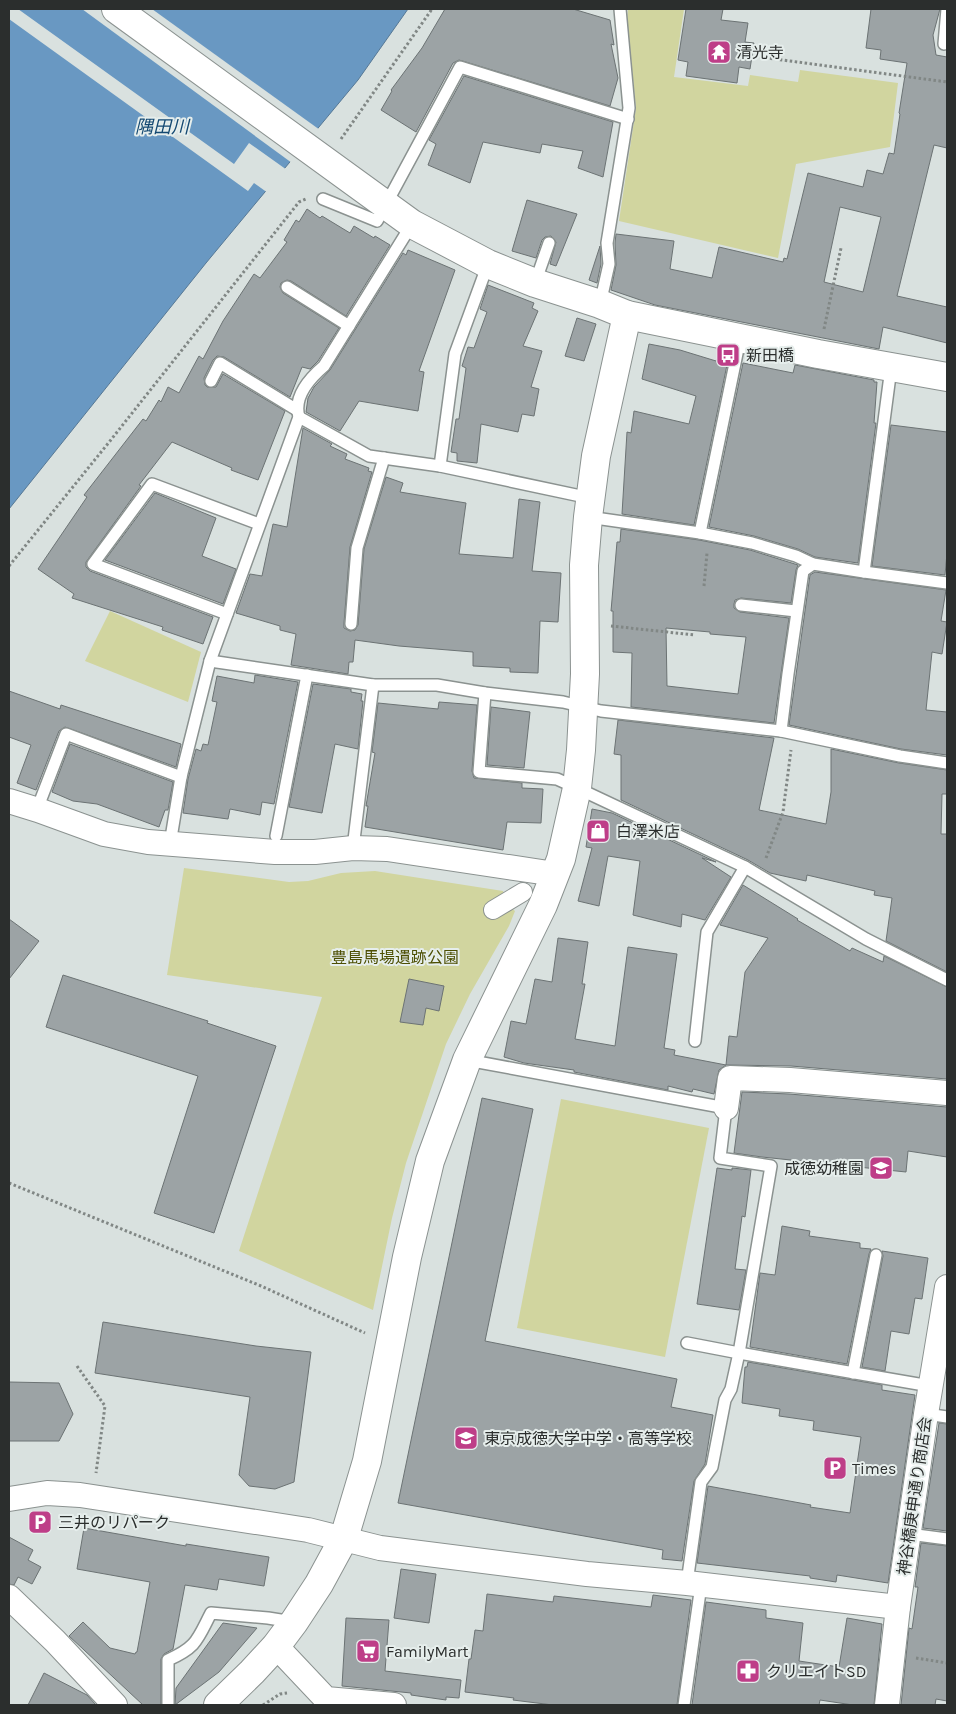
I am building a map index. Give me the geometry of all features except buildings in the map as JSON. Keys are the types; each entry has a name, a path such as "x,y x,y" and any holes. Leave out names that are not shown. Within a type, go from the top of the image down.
{"street":[{"path":"116,9 412,224 488,264 535,283 600,304 627,315 740,339 947,377"},
{"path":"218,1705 276,1646 319,1584 344,1538 367,1461 407,1257 424,1184 439,1132 467,1060 536,919 555,874 565,842 577,788 582,750 584,706 584,565 589,507 598,448 627,315"},
{"path":"9,801 104,834 170,844 275,852 315,852 353,848 386,849 555,874"},
{"path":"494,910 523,892"},
{"path":"726,1108 730,1078 790,1080 947,1093"},
{"name":"神谷橋庚申通り商店会","path":"887,1705 898,1607 909,1534 936,1416 930,1386 946,1299"},
{"path":"9,1499 47,1493 72,1494 308,1530 380,1548 587,1574 898,1607"},
{"path":"9,1596 55,1641 115,1705"},
{"path":"276,1646 326,1702 394,1705"}],"lane":[{"path":"600,304 609,264 607,242 629,108 619,9"},
{"path":"944,44 947,9"},
{"path":"323,199 377,221 460,67 628,119"},
{"path":"170,844 181,777 210,661 298,413 298,399 314,375 324,366 412,224"},
{"path":"535,283 548,243"},
{"path":"440,466 455,354 488,264"},
{"path":"286,287 349,326"},
{"path":"704,534 740,339"},
{"path":"211,381 220,363 369,456 440,466 589,507 704,534 752,543 796,556 813,564 947,582"},
{"path":"864,572 891,368"},
{"path":"351,624 357,548 384,458"},
{"path":"227,614 92,564 152,484 259,524"},
{"path":"787,733 796,611 803,571 813,564"},
{"path":"741,605 796,611"},
{"path":"210,661 373,685 437,685 485,693 563,702 598,710 787,733 900,756 947,763"},
{"path":"276,836 307,675"},
{"path":"353,848 373,685"},
{"path":"485,693 479,772 556,780 577,788 745,867 866,939 947,980"},
{"path":"41,799 66,734 181,777"},
{"path":"695,1041 707,932 745,867"},
{"path":"467,1060 726,1108 720,1158 771,1166 739,1353 731,1389 725,1400 712,1467 701,1482 684,1705"},
{"path":"853,1373 876,1255"},
{"path":"687,1343 930,1386"},
{"path":"909,1534 947,1539"},
{"path":"168,1705 168,1660 193,1646 211,1614 294,1622"}],"path":[{"path":"338,144 432,9"},
{"path":"760,56 947,82"},
{"path":"9,566 299,202 307,199"},
{"path":"818,354 841,248"},
{"path":"704,534 704,586"},
{"path":"603,625 695,635"},
{"path":"759,875 782,812 787,733"},
{"path":"9,1183 261,1286 370,1336"},
{"path":"78,1366 105,1406 96,1476"},
{"path":"893,1655 947,1663"}],"green space":[{"path":"628,9 684,9 674,77 748,86 750,75 798,82 800,70 898,83 890,147 796,164 778,258 619,221 636,108 627,20"},
{"path":"110,611 201,652 188,702 85,661"},
{"name":"豊島馬場遺跡公園","path":"184,868 289,882 308,881 341,873 375,871 503,891 507,904 515,911 509,926 470,994 446,1044 406,1163 392,1218 373,1310 239,1251 322,997 167,975"},
{"path":"561,1099 709,1128 665,1357 517,1328"}],"water":[{"name":"隅田川","path":"11,9 408,9 358,80 206,263 9,509 9,12"}],"pier":[{"path":"9,9 18,9 234,164 249,143 287,170 268,193 254,183 248,191 9,19"},
{"path":"82,9 152,9 320,130 292,163"}],"place":[{"name":"清光寺","path":"719,52"},
{"name":"新田橋","path":"728,355"},
{"name":"白澤米店","path":"598,831"},
{"name":"成徳幼稚園","path":"881,1168"},
{"name":"東京成徳大学中学・高等学校","path":"466,1438"},
{"name":"Times","path":"835,1468"},
{"name":"三井のリパーク","path":"40,1522"},
{"name":"FamilyMart","path":"368,1651"},
{"name":"クリエイトSD","path":"748,1671"}]}
